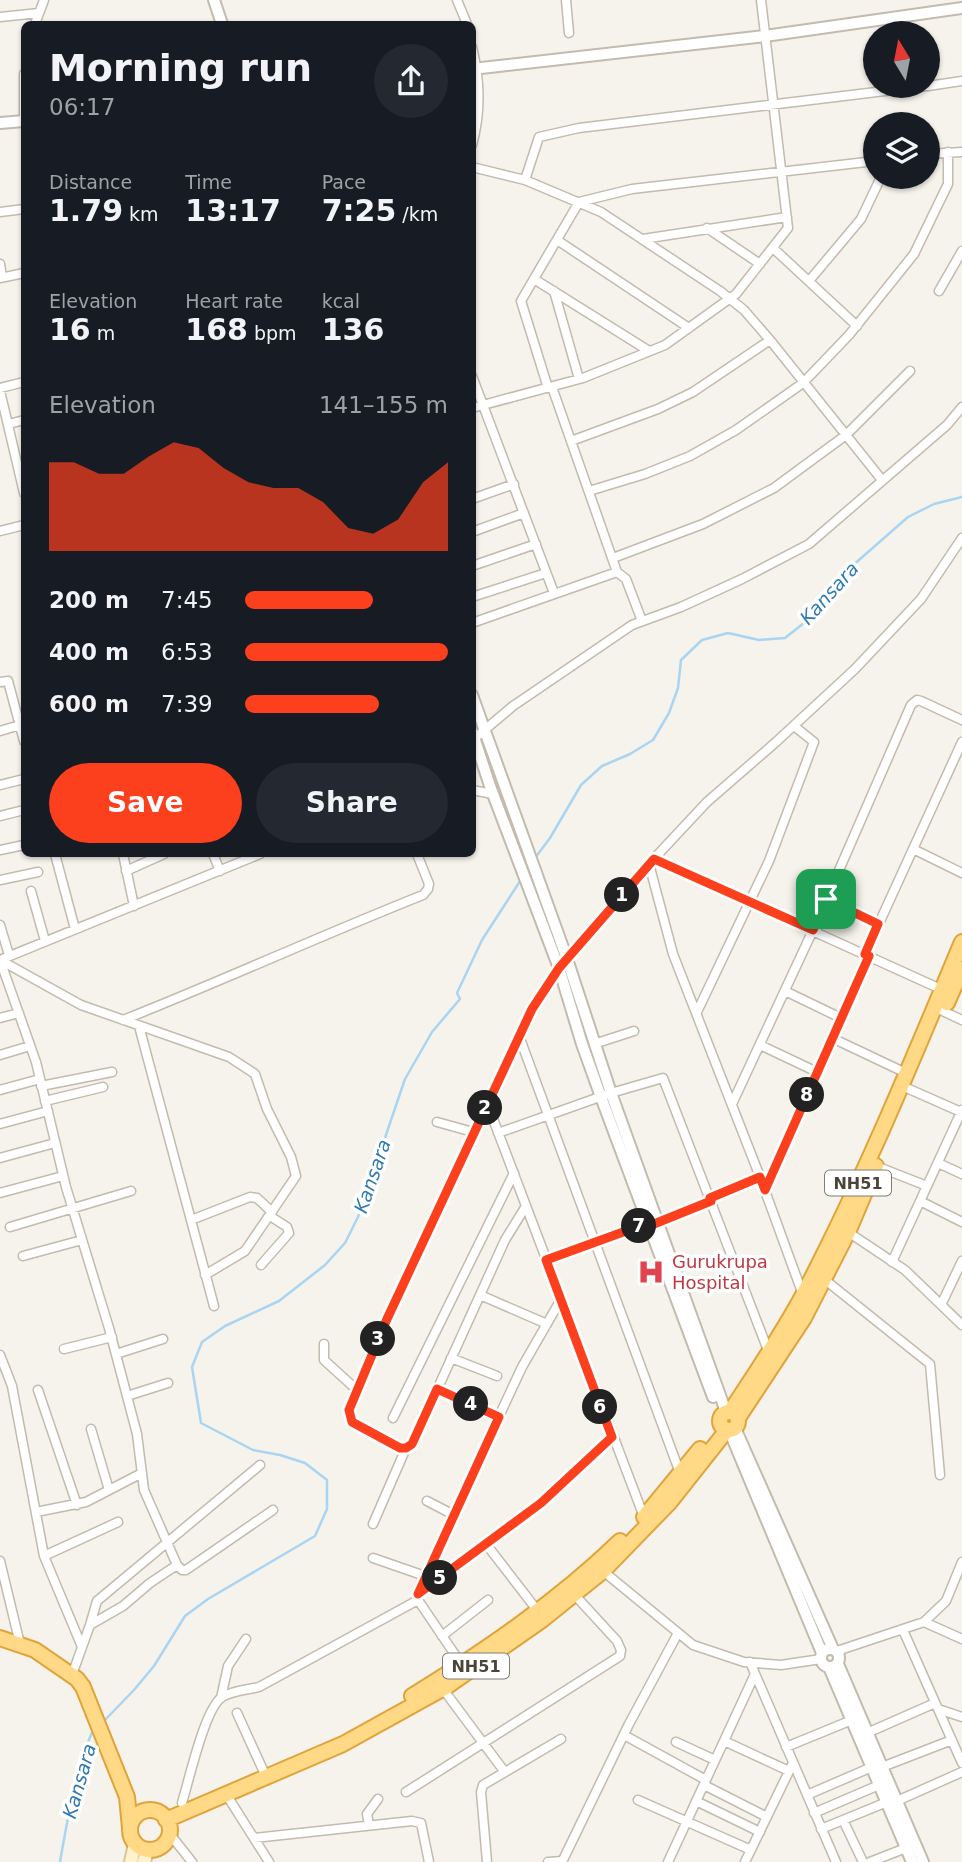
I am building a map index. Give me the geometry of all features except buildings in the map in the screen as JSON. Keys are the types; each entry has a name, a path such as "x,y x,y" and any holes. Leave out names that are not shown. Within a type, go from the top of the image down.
{"highway":[{"name":"NH51","path":"161,1819 183,1802 362,1726 462,1665 537,1610 603,1571 676,1496 804,1318 848,1232 909,1089 962,942"},
{"name":"NH51","path":"946,991 962,969"},
{"name":"NH51","path":"130,1828 139,1813 161,1819 333,1749 443,1689 542,1620 571,1591 644,1517 728,1422 803,1295 849,1205 906,1073 939,1009"},
{"path":"0,1638 35,1650 72,1675 83,1687 127,1796 131,1837 148,1853"},
{"path":"0,1648 51,1661"},
{"path":"127,1796 161,1819"},
{"name":"NH51","path":"148,1853 166,1841 161,1819"}],"main road":[{"path":"131,1862 148,1853"}],"street":[{"path":"36,21 44,0"},
{"path":"214,0 221,21"},
{"path":"457,0 466,21"},
{"path":"566,0 569,33"},
{"path":"476,407 579,379 665,345 736,294 788,228 761,0"},
{"path":"476,69 765,36 955,6"},
{"path":"0,17 39,13"},
{"path":"476,77 479,102 476,120"},
{"path":"940,84 962,81"},
{"path":"524,180 539,137 579,128 863,94"},
{"path":"0,123 21,121"},
{"path":"589,491 645,474 690,456 736,430 803,383 856,326 914,254 948,184 948,152"},
{"path":"940,153 962,152"},
{"path":"642,621 626,579 617,572 522,301 579,202 632,189 863,161"},
{"path":"476,168 524,180 601,212 730,299 744,310 770,340 883,481"},
{"path":"809,281 861,219 875,189"},
{"path":"0,212 21,209"},
{"path":"643,239 787,217"},
{"path":"707,228 760,264"},
{"path":"557,240 689,328"},
{"path":"773,248 856,326"},
{"path":"939,291 962,251"},
{"path":"0,264 1,278 21,275"},
{"path":"534,279 649,351"},
{"path":"554,291 579,379"},
{"path":"571,441 658,409 693,392 770,340"},
{"path":"613,558 703,524 774,488 846,435 910,371"},
{"path":"21,383 0,390 5,420 21,463"},
{"path":"476,385 554,593"},
{"path":"477,733 632,625 681,607 809,544 947,425 962,407"},
{"path":"476,498 514,485"},
{"path":"476,531 524,513"},
{"path":"0,531 21,525"},
{"path":"406,1448 400,1448 352,1422 349,1410 387,1319 532,1009 576,948 652,861 707,802 855,669 921,599 962,538"},
{"path":"476,565 536,544"},
{"path":"476,622 617,572"},
{"path":"476,596 547,573"},
{"path":"0,682 8,681 21,729"},
{"path":"732,1104 813,930 911,705 921,701 962,720"},
{"path":"0,731 20,725"},
{"path":"696,1013 769,861 814,742 794,726"},
{"path":"477,733 493,794 538,896 594,1044 606,1095"},
{"path":"477,733 525,841 538,896"},
{"path":"765,1190 841,1017 878,924 962,743"},
{"path":"0,785 21,780"},
{"path":"476,791 493,794"},
{"path":"0,816 21,811"},
{"path":"0,850 21,846"},
{"path":"913,849 962,873"},
{"path":"56,857 75,929"},
{"path":"124,857 134,906"},
{"path":"126,871 157,857"},
{"path":"214,857 220,871"},
{"path":"0,960 253,857"},
{"path":"123,1020 230,978 423,895 429,884 418,857"},
{"path":"652,861 751,901 946,991"},
{"path":"652,861 673,954 803,1295"},
{"path":"0,880 38,872"},
{"path":"31,891 45,941"},
{"path":"826,899 878,924"},
{"path":"0,925 9,956"},
{"path":"0,960 81,1006 229,1057 255,1074 267,1109 291,1157 296,1175 245,1251 205,1275"},
{"path":"0,960 41,1082 63,1176 138,1434 144,1490 177,1565 186,1570 273,1510"},
{"path":"563,965 582,1044 606,1095 728,1422 830,1657 867,1732 879,1785 892,1802 912,1862"},
{"path":"785,991 841,1017"},
{"path":"939,1009 962,1020"},
{"path":"0,1018 19,1013"},
{"path":"139,1026 214,1306"},
{"path":"594,1044 634,1031"},
{"path":"519,1036 680,1474"},
{"path":"832,1038 906,1073"},
{"path":"760,1045 817,1072"},
{"path":"0,1055 30,1046"},
{"path":"0,1090 112,1072"},
{"path":"498,1133 659,1077 666,1080 769,1353"},
{"path":"45,1101 103,1087"},
{"path":"892,1262 938,1163 959,1125 962,1111 909,1089"},
{"path":"487,1103 644,1517"},
{"path":"0,1124 48,1111"},
{"path":"437,1122 474,1132"},
{"path":"0,1158 55,1143"},
{"path":"938,1163 962,1174"},
{"path":"876,1166 927,1186"},
{"path":"393,1418 514,1173"},
{"path":"0,1193 63,1176"},
{"path":"546,1260 652,1223 760,1177"},
{"path":"10,1227 131,1191"},
{"path":"191,1220 254,1197 288,1227 289,1233 261,1265"},
{"path":"920,1201 962,1222"},
{"path":"373,1524 406,1448 412,1444 505,1240 526,1206"},
{"path":"848,1232 905,1270 962,1325"},
{"path":"23,1256 82,1240"},
{"path":"941,1305 962,1261"},
{"path":"824,1279 930,1364 940,1475"},
{"path":"480,1295 547,1324"},
{"path":"418,1597 425,1576 522,1367 561,1301"},
{"path":"64,1349 111,1337"},
{"path":"116,1354 163,1339"},
{"path":"324,1344 324,1360 357,1390"},
{"path":"0,1355 10,1378 44,1556 82,1647"},
{"path":"451,1358 497,1376"},
{"path":"127,1396 168,1383"},
{"path":"437,1389 499,1417"},
{"path":"38,1390 77,1504"},
{"path":"91,1429 108,1490"},
{"path":"221,1698 230,1693 259,1687 418,1597 541,1503 612,1437"},
{"path":"72,1675 97,1601 260,1465"},
{"path":"36,1512 77,1504 142,1473"},
{"path":"427,1501 454,1515"},
{"path":"44,1556 118,1522"},
{"path":"486,1544 537,1610"},
{"path":"373,1558 425,1576"},
{"path":"0,1561 20,1644"},
{"path":"603,1571 693,1645 750,1662 781,1665 830,1657 924,1622 946,1601 962,1562"},
{"path":"90,1625 127,1603 177,1565"},
{"path":"406,1792 620,1656 621,1650 617,1641 571,1591"},
{"path":"418,1597 462,1665"},
{"path":"442,1636 488,1600"},
{"path":"924,1622 962,1639"},
{"path":"903,1630 962,1763"},
{"path":"548,1862 562,1861 678,1633"},
{"path":"183,1802 209,1716 221,1698 228,1666 246,1639"},
{"path":"830,1657 852,1720 923,1862"},
{"path":"750,1662 786,1747 791,1767 807,1795 836,1862"},
{"path":"668,1862 755,1674"},
{"path":"443,1689 504,1771"},
{"path":"867,1732 937,1706 962,1717"},
{"path":"237,1713 263,1770"},
{"path":"786,1747 852,1720"},
{"path":"624,1735 767,1817"},
{"path":"487,1862 482,1788 486,1782 561,1739"},
{"path":"807,1795 952,1740"},
{"path":"724,1741 791,1767"},
{"path":"676,1742 715,1760"},
{"path":"745,1862 791,1767"},
{"path":"821,1829 962,1772"},
{"path":"814,1813 879,1785"},
{"path":"226,1794 269,1862"},
{"path":"369,1825 367,1814 378,1799"},
{"path":"638,1800 751,1850"},
{"path":"696,1801 760,1832"},
{"path":"161,1819 192,1862"},
{"path":"843,1820 863,1862"},
{"path":"254,1838 412,1821 421,1823 429,1862"},
{"path":"870,1862 906,1847"}],"waterway":[{"name":"Kansara","path":"535,858 581,785 602,766 653,740 669,713 678,688 681,660 702,640 728,633 759,640 785,638 809,619 843,574 908,517 934,504 962,497"},
{"name":"Kansara","path":"104,1721 154,1666 185,1616 208,1599 315,1536 327,1509 327,1480 305,1463 253,1450 201,1423 192,1367 202,1342 225,1326 279,1301 325,1265 345,1243 358,1217 405,1079 432,1032 460,999 457,993 482,940 522,878"},
{"name":"Kansara","path":"60,1862 77,1778 93,1730"}],"place":[{"name":"Gurukrupa Hospital","path":"651,1272"}],"route":[{"path":"654,859 813,930 826,899 878,924 865,954 869,956 765,1190 760,1177 710,1198 711,1201 649,1226 648,1223 546,1260 612,1437 541,1503 418,1594 499,1417 437,1389 412,1444 400,1448 352,1422 349,1410 433,1217 532,1009 559,968 654,859"}]}
